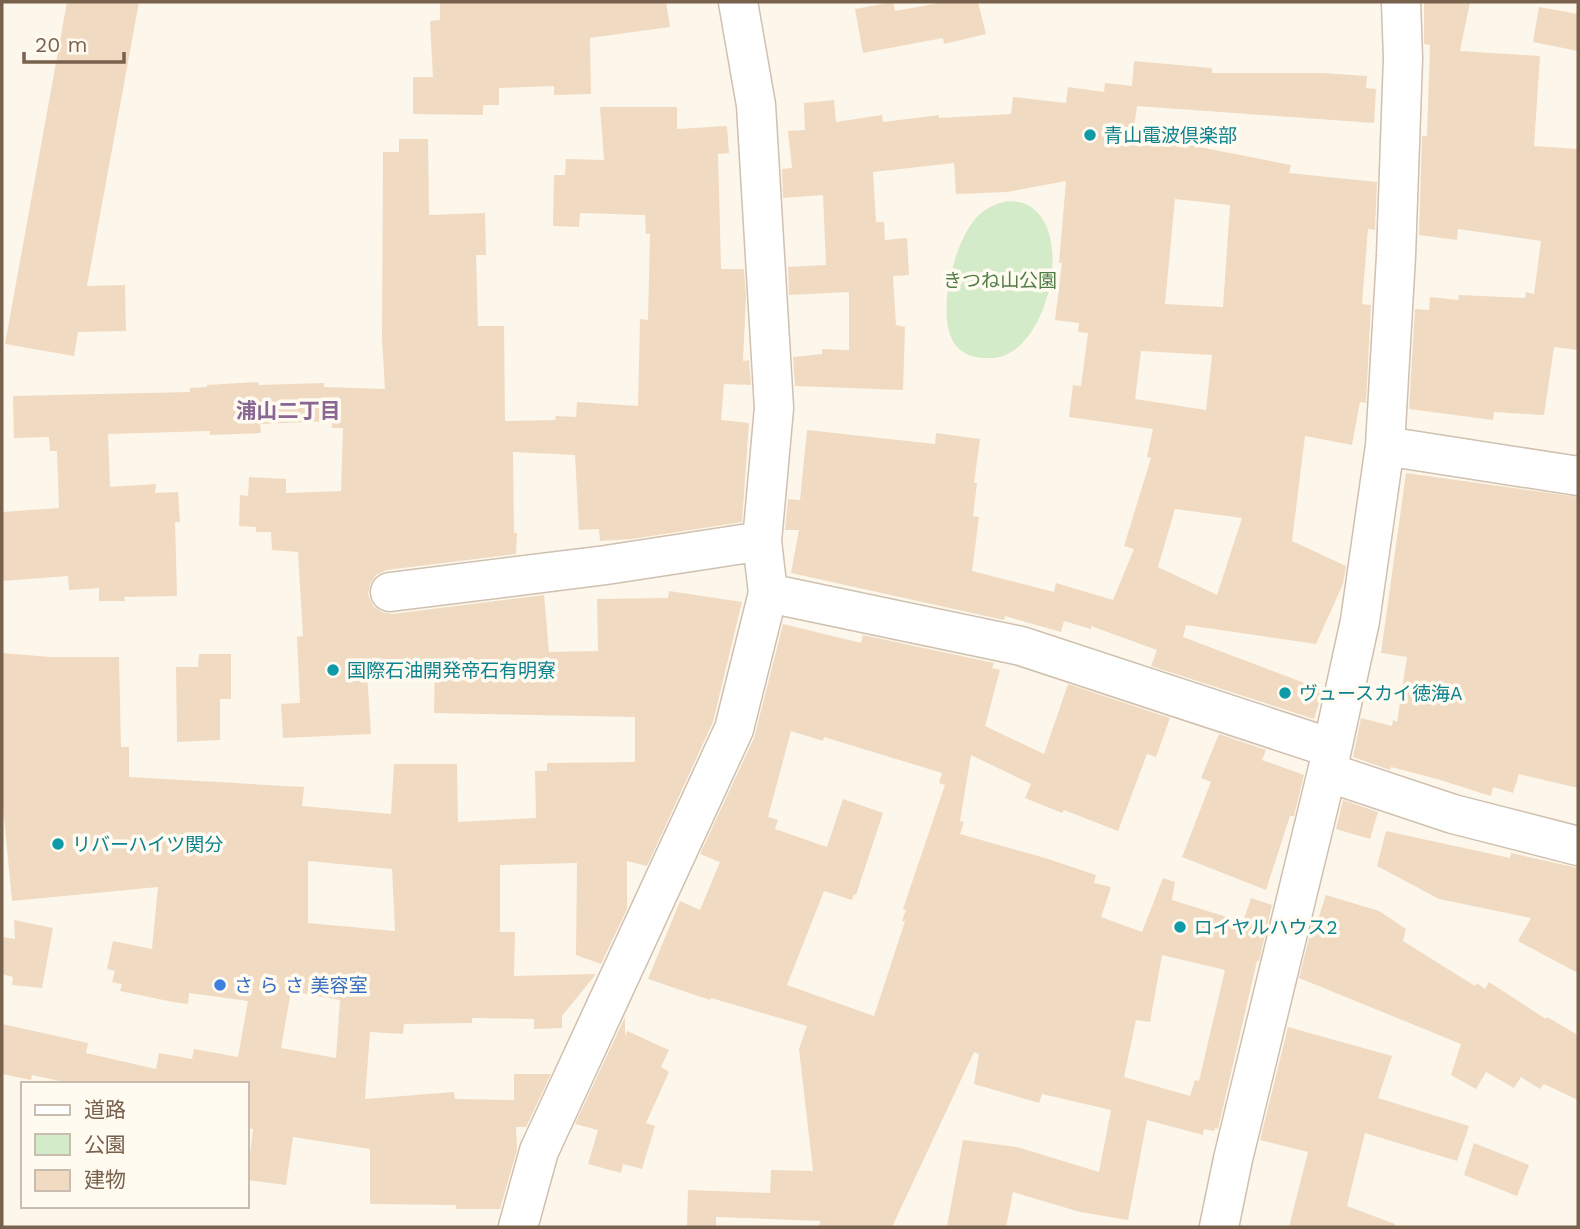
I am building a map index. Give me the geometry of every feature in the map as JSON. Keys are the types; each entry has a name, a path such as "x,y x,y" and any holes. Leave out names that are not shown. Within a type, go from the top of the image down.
{"street":[{"path":"518,1227 539,1151 734,729 768,593 762,541 774,408 756,105 738,2"},
{"path":"1219,1227 1360,621 1385,446 1403,58 1401,2"},
{"path":"1385,446 1578,476"},
{"path":"390,592 606,565 762,541"},
{"path":"768,593 1021,646 1329,760 1453,814 1578,846"}],"green space":[{"name":"きつね山公園","path":"1007,201 1023,203 1040,215 1049,235 1052,260 1050,286 1042,312 1029,334 1013,351 994,358 974,357 963,352 953,341 948,325 949,284 954,262 970,226 986,210"}],"building":[{"path":"67,2 139,2 87,286 125,285 126,331 78,332 74,356 5,344"},
{"path":"440,2 666,2 670,27 590,38 591,94 554,95 554,86 499,88 499,105 483,105 483,115 413,114 413,77 433,77 430,21 440,20"},
{"path":"893,2 895,11 945,2 978,2 986,34 944,44 943,38 863,53 855,9"},
{"path":"1424,2 1470,2 1460,51 1540,56 1534,146 1578,149 1578,350 1554,347 1544,415 1494,412 1493,420 1409,409 1415,309 1429,310 1430,297 1458,300 1459,295 1525,298 1526,292 1534,294 1541,241 1458,229 1457,240 1419,235 1422,136 1427,136 1430,45 1424,44"},
{"path":"1539,7 1578,14 1578,51 1533,42"},
{"path":"1134,61 1212,68 1212,73 1322,73 1367,76 1366,88 1376,89 1374,123 1137,106 1133,134 1291,165 1289,173 1377,182 1375,230 1368,229 1362,304 1371,305 1366,403 1360,402 1352,445 1305,436 1292,541 1346,566 1343,584 1316,644 1186,625 1183,637 1323,690 1314,719 1151,666 1157,650 1091,626 1091,629 1064,621 1061,632 1005,616 1004,620 791,573 799,530 785,530 788,499 800,500 807,430 935,444 936,433 980,439 973,516 979,517 972,571 1054,592 1056,583 1113,600 1134,549 1124,546 1151,458 1147,457 1153,429 1069,417 1073,385 1081,386 1088,333 1078,332 1079,323 1055,320 1062,263 1059,263 1066,181 1007,192 956,194 954,163 873,172 876,222 884,222 885,240 907,238 909,275 893,276 896,325 905,327 903,390 795,386 793,357 822,354 822,349 849,350 849,292 789,295 788,267 826,265 823,195 783,198 782,169 792,168 788,131 805,130 804,103 834,100 836,122 882,115 883,122 939,115 939,118 1011,114 1013,97 1066,103 1068,87 1104,92 1105,83 1132,86","holes":["1175,199 1230,205 1223,307 1165,304","1141,351 1212,355 1206,410 1135,399","1175,509 1242,518 1217,595 1158,567"]},
{"path":"600,107 677,107 677,129 727,126 729,153 718,154 721,269 744,269 746,297 743,361 749,360 751,385 724,384 721,420 749,423 742,522 632,539 600,541 599,529 579,530 575,455 513,452 516,554 387,570 376,575 368,594 373,606 392,614 544,595 549,652 598,651 597,599 668,598 669,591 742,602 713,722 647,866 627,861 627,909 601,964 576,955 577,863 500,865 500,932 515,932 514,976 596,974 562,1016 562,1028 534,1029 534,1019 472,1018 472,1023 404,1024 403,1034 370,1032 365,1099 454,1092 455,1099 514,1100 514,1074 551,1074 526,1127 516,1127 517,1150 500,1209 456,1209 456,1205 370,1204 370,1149 293,1137 286,1185 248,1180 253,1129 248,1128 248,1082 64,1082 32,1075 31,1080 2,1074 2,1024 88,1043 86,1053 156,1069 159,1053 192,1059 194,1049 238,1057 248,1001 189,993 188,1004 173,1002 120,991 122,984 112,982 115,971 107,969 113,941 152,949 158,887 12,901 2,796 2,653 50,657 119,657 121,747 129,747 129,777 304,787 302,806 391,814 394,764 457,764 458,822 536,818 535,771 547,771 547,763 635,762 635,717 434,713 435,659 367,673 371,734 283,738 281,704 300,703 297,637 303,636 298,552 272,550 271,532 256,532 256,527 239,526 240,495 248,496 249,477 286,479 286,493 341,491 343,428 332,428 332,421 260,424 261,433 210,435 210,431 108,434 110,487 156,484 155,493 178,492 180,522 175,522 177,596 124,597 125,601 99,601 99,588 69,590 68,576 2,581 2,512 59,508 57,451 50,451 49,437 14,438 13,396 190,392 190,388 207,385 258,382 259,385 324,383 324,387 385,389 382,339 383,152 399,152 399,139 428,139 429,215 485,213 486,255 476,255 478,326 504,326 505,421 555,420 556,416 576,417 577,402 638,406 640,319 648,320 650,234 646,234 645,215 580,213 579,227 553,226 554,175 565,175 566,159 604,160","holes":["308,861 392,869 395,931 308,923","291,991 340,1000 336,1058 281,1048"]},
{"path":"1406,473 1578,497 1578,788 1519,774 1513,793 1493,787 1491,796 1391,767 1390,770 1353,757 1361,718 1392,726 1393,720 1397,722 1407,657 1381,653"},
{"path":"783,624 861,643 863,635 994,663 992,668 1000,670 985,726 1044,754 1068,684 1170,718 1156,757 1147,754 1118,831 1025,798 1031,784 971,755 960,821 964,822 960,834 1096,875 1094,883 1111,887 1101,917 1142,932 1163,878 1175,882 1172,900 1243,922 1251,898 1272,905 1218,1129 1204,1129 1203,1135 1147,1120 1128,1220 1080,1212 1013,1192 1006,1227 947,1227 963,1140 1017,1147 1099,1172 1111,1110 1042,1094 1039,1103 974,1084 979,1054 974,1052 892,1227 818,1227 821,1221 716,1217 716,1227 687,1227 688,1190 770,1193 771,1170 813,1171 799,1049 807,1026 711,998 710,1000 648,979 680,901 700,910 720,862 700,854 754,738","holes":["791,731 823,741 824,737 942,773 939,783 945,785 903,909 906,910 902,921 905,921 874,1016 787,985 824,891 852,900 854,894 856,895 883,813 843,799 827,847 775,829 778,820 768,817","1162,955 1225,970 1199,1081 1195,1080 1190,1096 1124,1077 1136,1020 1150,1022"]},
{"path":"199,654 231,654 231,699 220,699 220,740 177,742 176,667 198,667"},
{"path":"1219,734 1266,750 1262,760 1304,775 1294,816 1290,816 1266,890 1182,857 1211,782 1201,778"},
{"path":"1343,800 1378,812 1370,839 1336,829"},
{"path":"1386,831 1510,858 1511,853 1578,868 1578,973 1518,941 1531,918 1439,899 1377,866"},
{"path":"1326,895 1379,911 1406,929 1403,941 1475,986 1477,983 1485,989 1489,982 1546,1019 1547,1017 1578,1035 1578,1100 1544,1084 1540,1089 1521,1077 1514,1088 1486,1072 1476,1089 1451,1075 1461,1044 1299,978 1314,918 1318,919"},
{"path":"14,920 53,928 42,988 12,985 13,977 2,974 2,937 15,939"},
{"path":"625,1017 625,1036 627,1031 669,1050 661,1067 669,1072 646,1123 655,1126 642,1169 623,1164 621,1173 588,1164 598,1130 575,1124"},
{"path":"1288,1027 1392,1056 1378,1098 1469,1126 1457,1161 1365,1133 1347,1206 1395,1224 1395,1227 1289,1227 1308,1152 1260,1140"},
{"path":"1474,1143 1529,1165 1517,1196 1464,1175"}],"place":[{"name":"青山電波倶楽部","path":"1090,135"},
{"name":"国際石油開発帝石有明寮","path":"333,670"},
{"name":"ヴュースカイ徳海A","path":"1285,693"},
{"name":"リバーハイツ関分","path":"58,844"},
{"name":"ロイヤルハウス2","path":"1180,927"},
{"name":"さ ら さ 美容室","path":"220,985"}],"district":[{"name":"浦山二丁目","path":"288,410"}]}
